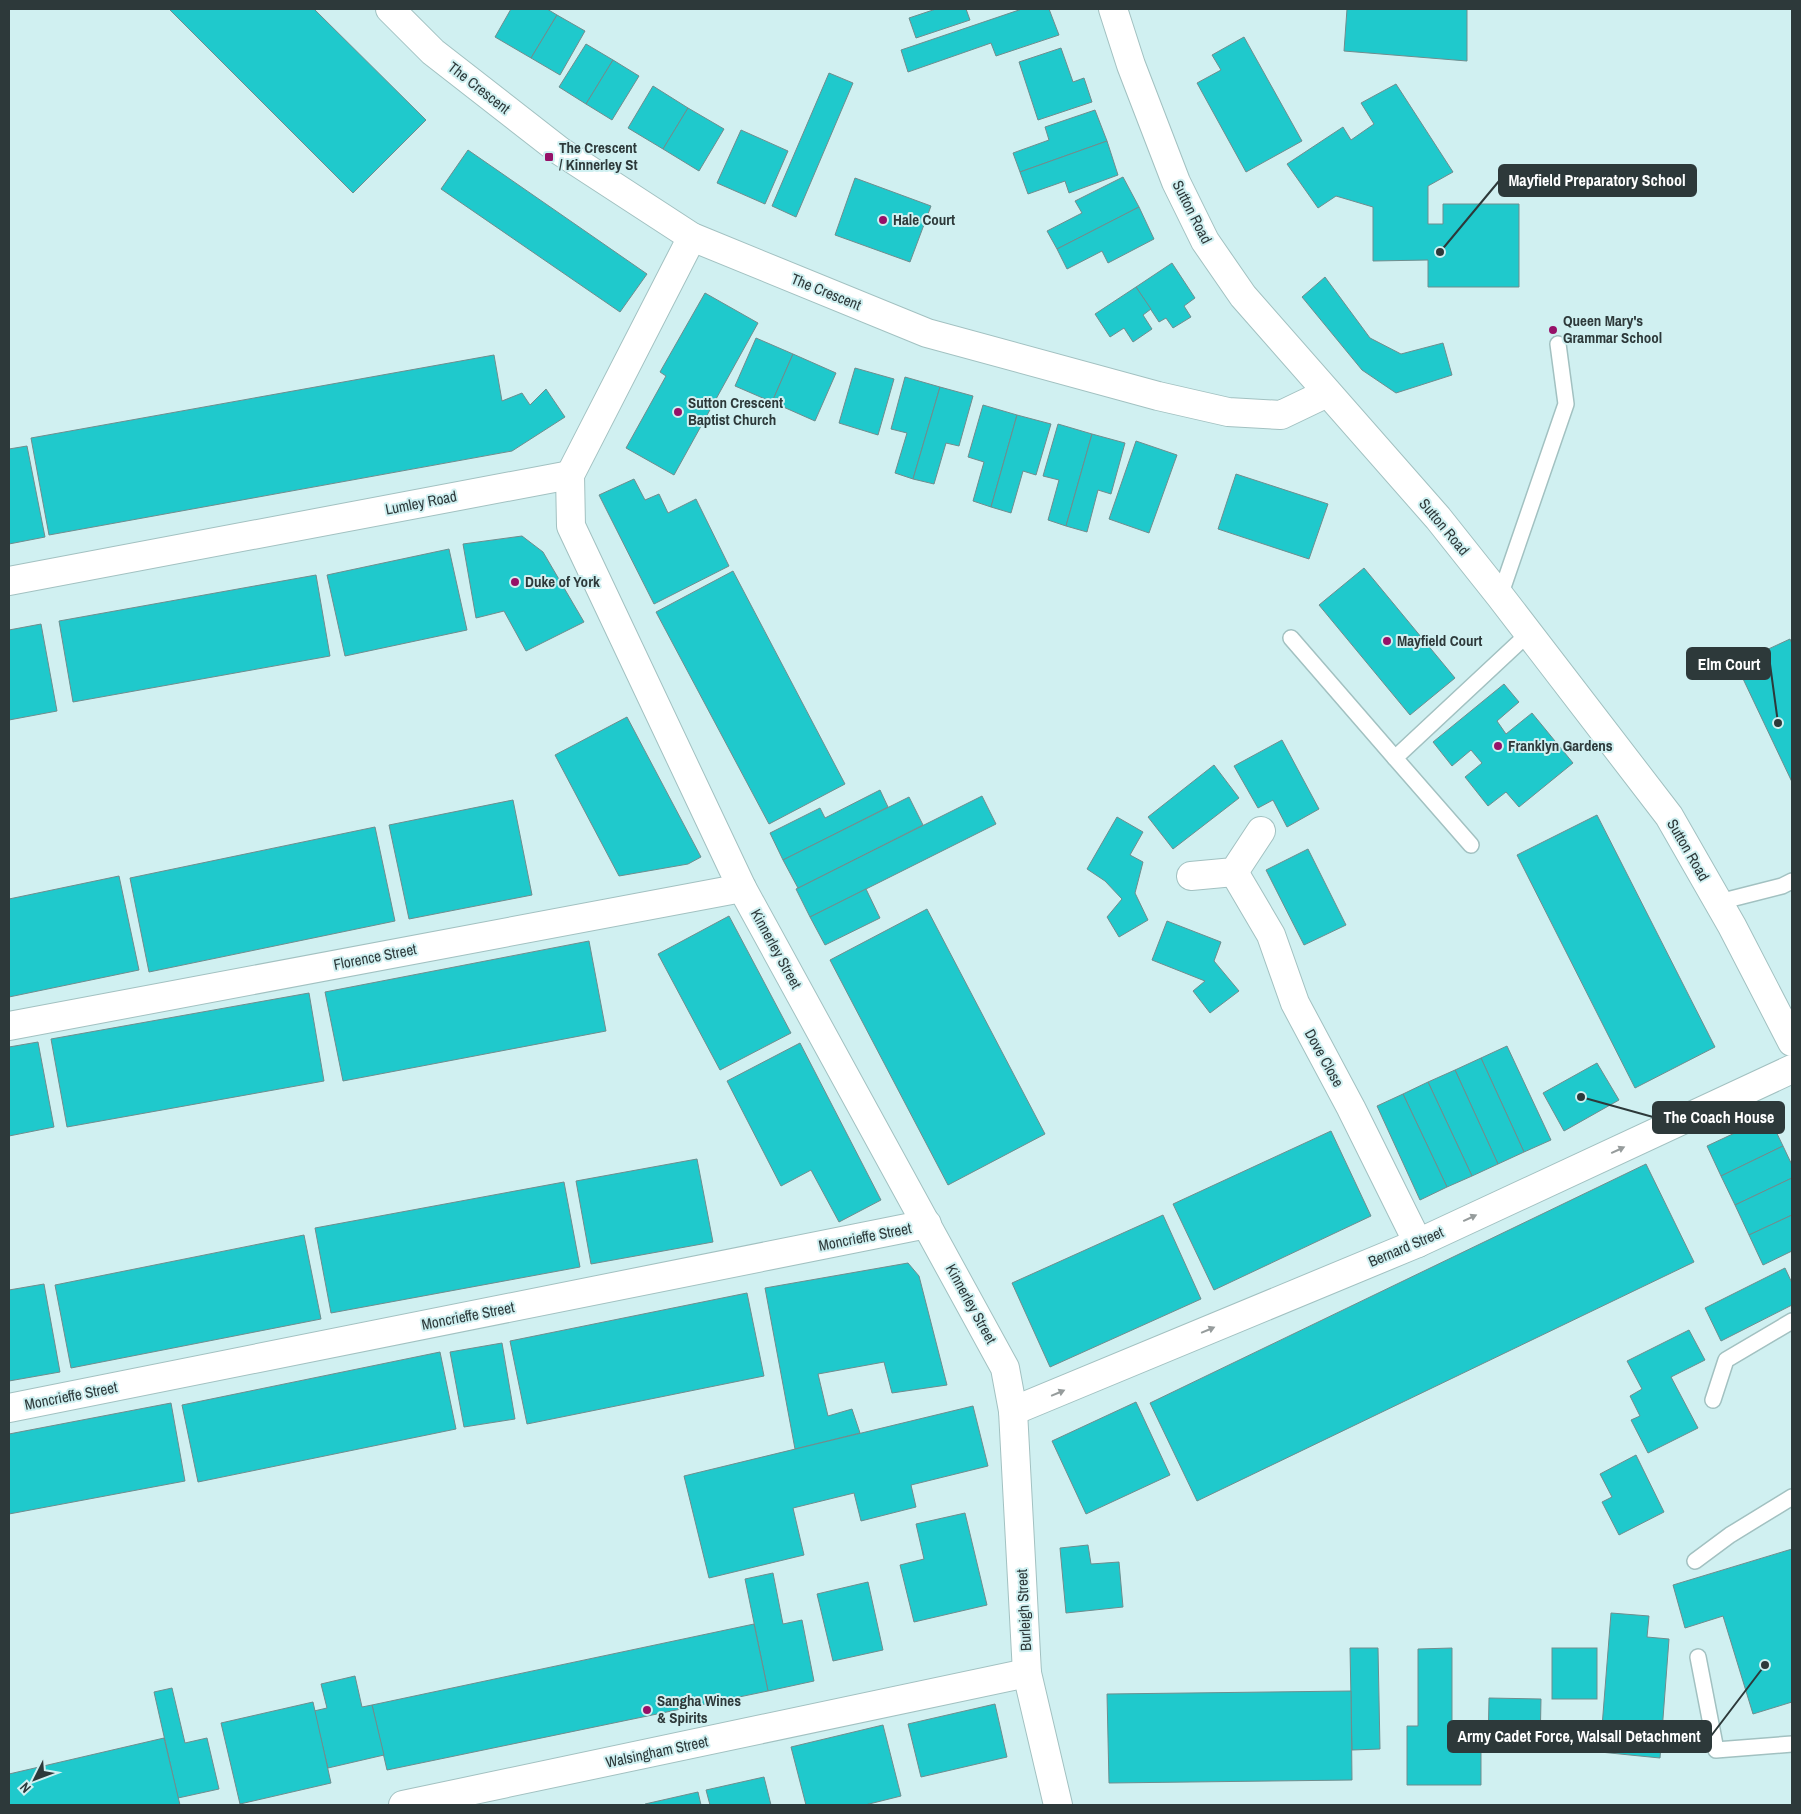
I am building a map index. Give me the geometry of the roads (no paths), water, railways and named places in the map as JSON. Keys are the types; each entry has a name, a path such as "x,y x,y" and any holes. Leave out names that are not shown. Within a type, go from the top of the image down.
{"street":[{"name":"The Crescent","path":"390,9 433,52 560,151 692,238 927,333 1158,396 1228,412 1281,415 1327,392"},
{"name":"Sutton Road","path":"1113,9 1131,65 1176,182 1205,241 1243,296 1438,518 1669,816 1719,902 1792,1042"},
{"path":"570,475 692,238"},
{"name":"Lumley Road","path":"9,580 570,475"},
{"name":"Kinnerley Street","path":"570,475 571,526 742,888 1006,1368 1013,1411"},
{"path":"1191,876 1234,872 1261,831"},
{"name":"Dove Close","path":"1234,872 1271,935 1294,1003 1351,1108 1418,1242"},
{"name":"Florence Street","path":"9,1026 742,888"},
{"name":"Bernard Street","path":"1013,1411 1418,1242 1792,1069"},
{"name":"Moncrieffe Street","path":"9,1408 927,1224"},
{"name":"Burleigh Street","path":"1013,1411 1027,1673 1058,1805"},
{"name":"Walsingham Street","path":"404,1805 1027,1673"}],"lane":[{"path":"1500,596 1566,404 1558,344"},
{"path":"1395,758 1529,633"},
{"path":"1291,638 1471,845"},
{"path":"1719,902 1792,882"},
{"path":"1713,1400 1726,1360 1792,1321"},
{"path":"1695,1561 1730,1535 1792,1497"},
{"path":"1698,1657 1716,1750 1792,1744"}],"place":[{"name":"The Crescent / Kinnerley St","path":"549,157"},
{"name":"Hale Court","path":"883,220"},
{"name":"Mayfield Preparatory School","path":"1440,252"},
{"name":"Queen Mary's Grammar School","path":"1553,330"},
{"name":"Sutton Crescent Baptist Church","path":"678,412"},
{"name":"Duke of York","path":"515,582"},
{"name":"Mayfield Court","path":"1387,641"},
{"name":"Elm Court","path":"1778,723"},
{"name":"Franklyn Gardens","path":"1498,746"},
{"name":"The Coach House","path":"1581,1097"},
{"name":"Army Cadet Force, Walsall Detachment","path":"1765,1665"},
{"name":"Sangha Wines & Spirits","path":"647,1710"}]}
